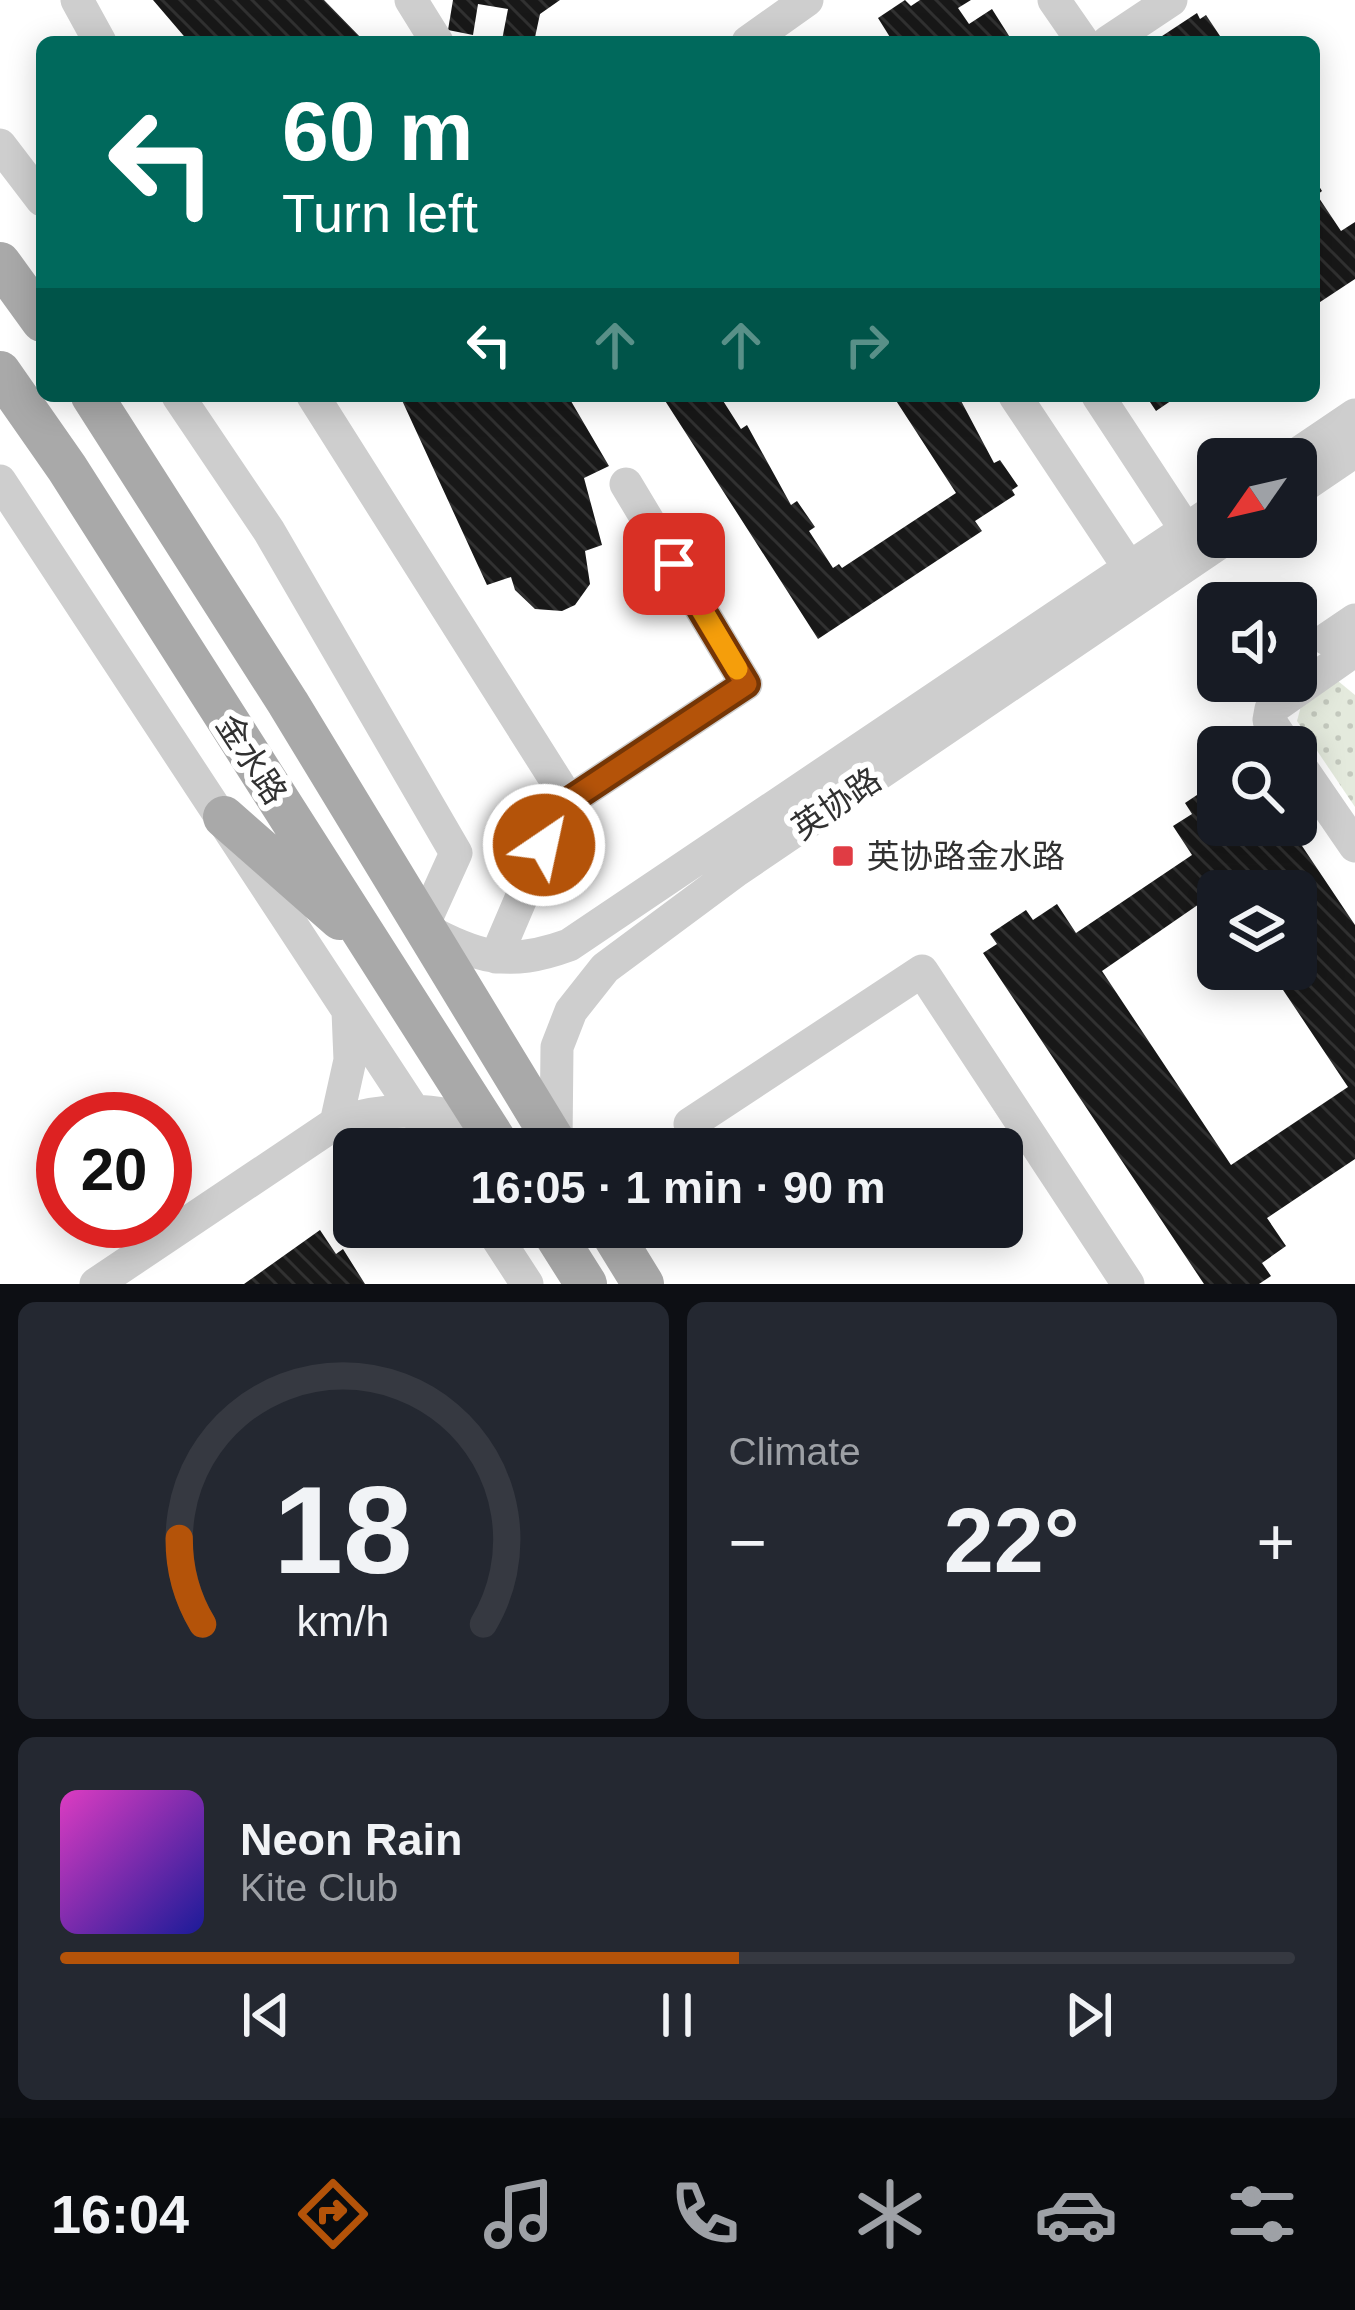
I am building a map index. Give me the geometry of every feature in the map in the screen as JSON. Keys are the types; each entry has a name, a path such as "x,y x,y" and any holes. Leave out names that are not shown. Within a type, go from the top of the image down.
{"main road":[{"path":"0,262 36,313"},
{"name":"金水路","path":"0,372 488,1128"},
{"name":"金水路","path":"96,402 288,703 546,1128"},
{"path":"224,817 380,954"},
{"path":"563,1248 586,1284"},
{"path":"621,1248 643,1284"}],"street":[{"path":"77,0 97,36"},
{"path":"411,0 433,36"},
{"path":"756,36 807,0"},
{"path":"1054,0 1079,36"},
{"path":"1117,36 1171,0"},
{"path":"0,146 36,192"},
{"path":"182,402 269,531 456,853 422,928"},
{"path":"317,402 569,801"},
{"path":"1019,402 1130,568"},
{"path":"1102,402 1186,530"},
{"path":"1317,441 1355,415"},
{"path":"1317,480 1352,461"},
{"path":"0,482 425,1128"},
{"path":"496,957 560,807 746,684 626,484"},
{"name":"英协路","path":"422,928 476,956 536,957 568,945 1197,522"},
{"name":"英协路","path":"557,1128 557,1047 571,1011 605,968 737,870 1197,558"},
{"path":"1273,726 1270,710 1345,640"},
{"path":"1317,791 1355,846"},
{"path":"691,1124 922,971 1129,1284"},
{"path":"336,1123 350,1060 348,1009"},
{"path":"96,1284 336,1123 374,1111 413,1109 468,1128"},
{"path":"504,1248 527,1284"}],"shaded area":[{"path":"1338,681 1355,695 1355,807 1317,751 1317,726 1300,726 1297,721 1301,706 1317,702 1317,695"}],"building":[{"path":"153,0 324,0 359,36 184,36"},
{"path":"453,0 560,0 540,14 535,36 503,36 508,9 478,4 473,35 448,30"},
{"path":"905,0 911,6 920,0 971,0 958,8 969,24 992,9 1009,36 889,36 878,18"},
{"path":"1197,13 1200,19 1206,15 1220,36 1162,36"},
{"path":"1320,200 1341,231 1355,222 1355,279 1320,302"},
{"path":"403,402 572,402 609,466 584,478 602,545 585,551 590,584 575,605 562,611 535,609 515,590 511,577 487,585"},
{"path":"666,402 724,402 741,429 747,425 791,505 797,501 815,527 809,531 833,568 839,564 842,568 956,493 897,402 962,402 994,463 1000,460 1018,486 1012,490 1015,495 975,521 982,531 818,639"},
{"path":"1197,795 1197,846 1302,846 1355,925 1355,1159 1267,1218 1286,1246 1262,1263 1271,1276 1259,1284 1204,1284 983,953 997,944 990,934 1026,910 1033,920 1057,904 1076,933 1192,855 1173,826 1192,814 1185,803","holes":["1197,870 1317,870 1317,990 1283,990 1348,1087 1231,1165 1102,971 1197,905"]},
{"path":"320,1230 336,1254 343,1249 365,1284 244,1284"}],"slow traffic":[{"path":"696,600 737,669"}],"place":[{"name":"英协路金水路","path":"843,856"}],"route":[{"path":"544,845 560,807 746,684 674,564"}]}
